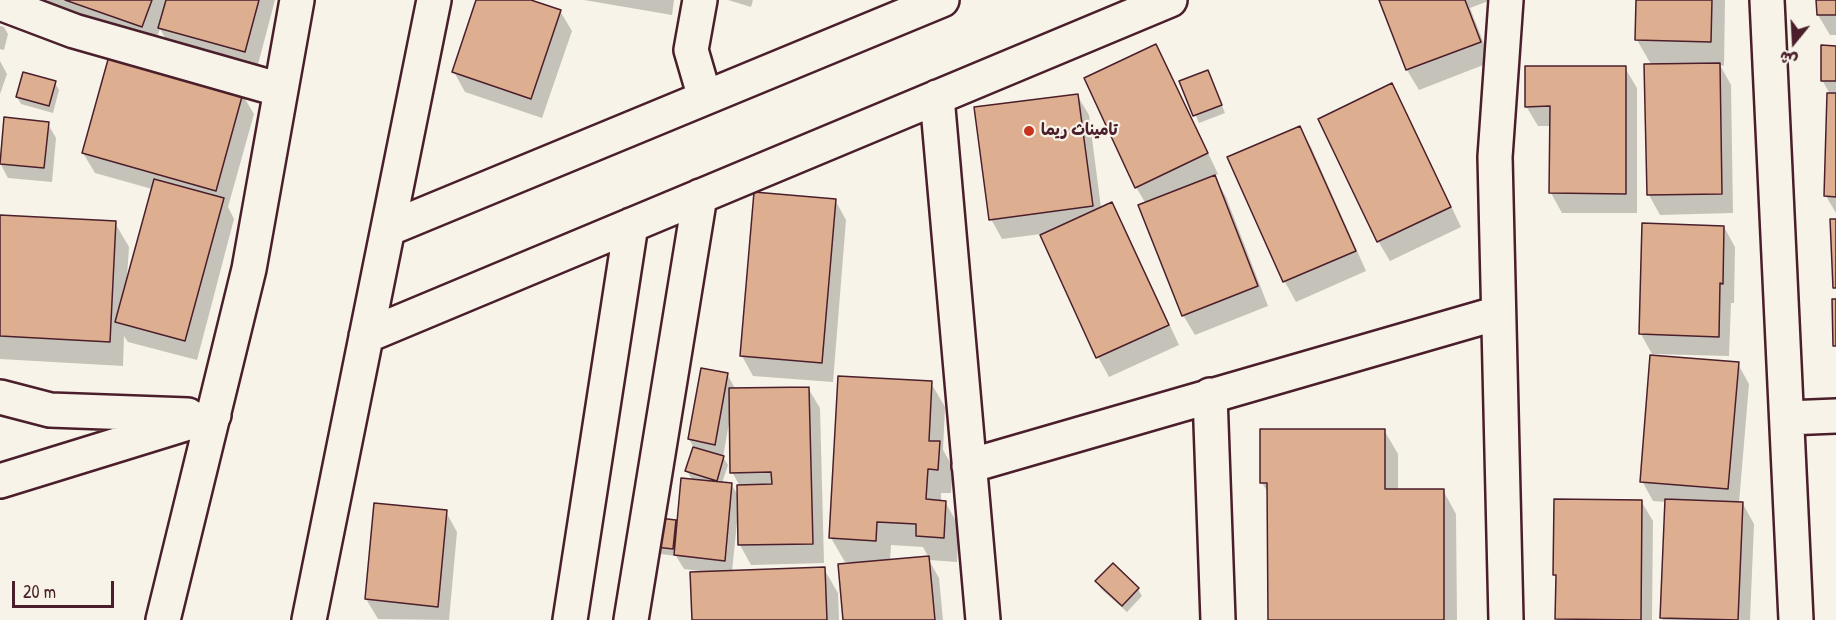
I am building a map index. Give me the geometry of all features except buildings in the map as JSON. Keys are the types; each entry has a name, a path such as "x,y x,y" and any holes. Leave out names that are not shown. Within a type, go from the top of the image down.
{"street":[{"path":"163,620 249,269 297,0"},
{"path":"309,620 434,0"},
{"path":"700,0 691,50 705,98"},
{"path":"388,229 705,98 877,13 942,0"},
{"path":"366,336 1170,0"},
{"path":"1506,0 1495,157 1506,620"},
{"path":"1767,0 1796,620"},
{"path":"0,3 74,31 281,90"},
{"path":"937,98 982,620"},
{"path":"631,620 700,196"},
{"path":"570,620 632,225"},
{"path":"969,466 1498,313"},
{"path":"1210,396 1218,620"},
{"path":"0,397 50,410 214,415"},
{"path":"0,481 214,415"},
{"path":"1787,418 1836,416"}],"place":[{"name":"تاميناث ريما","path":"1029,131"}]}
